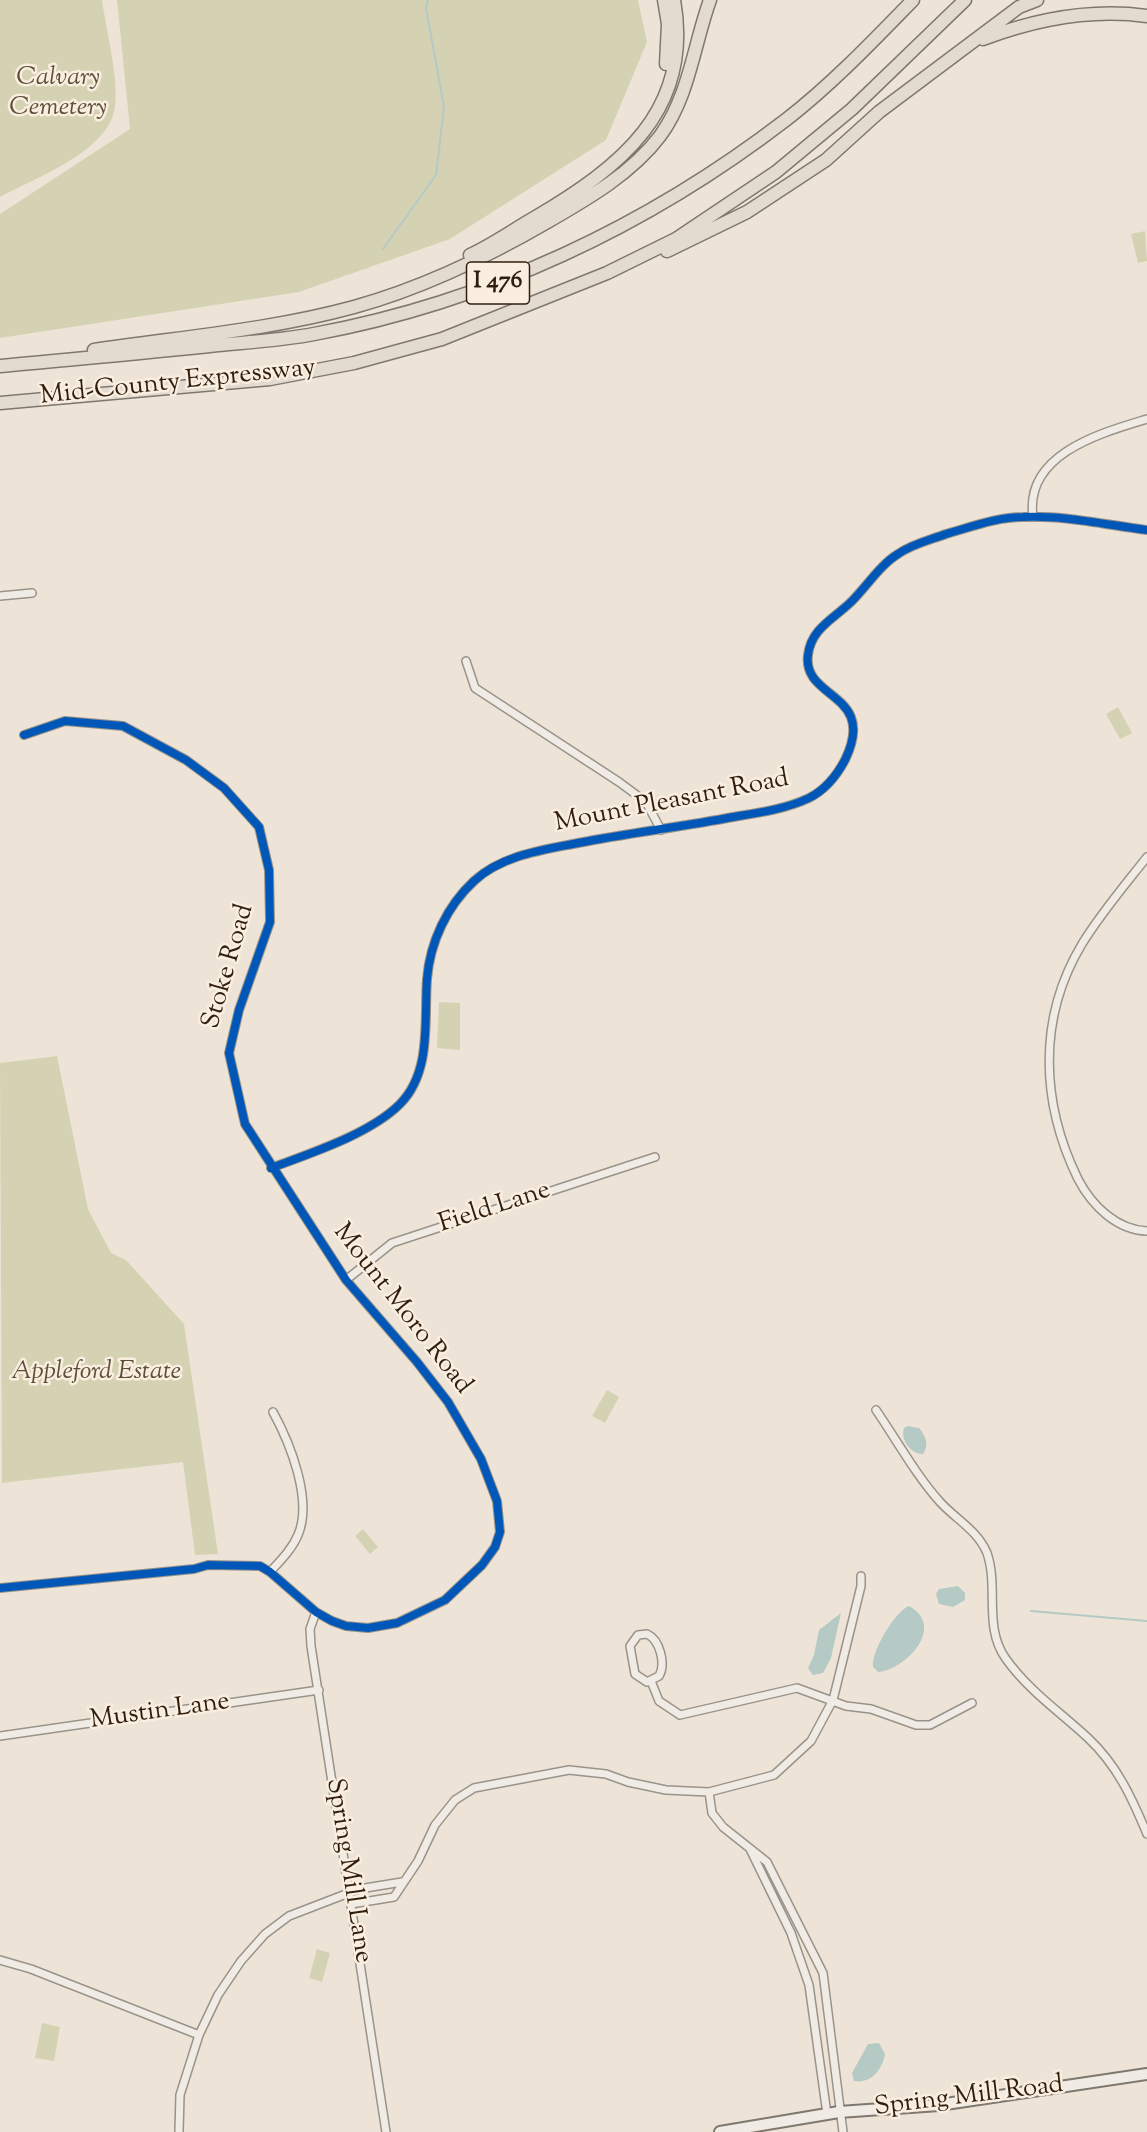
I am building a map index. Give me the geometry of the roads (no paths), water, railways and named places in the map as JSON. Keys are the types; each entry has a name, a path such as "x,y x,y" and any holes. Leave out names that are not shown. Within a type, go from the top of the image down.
{"highway":[{"path":"616,161 636,136 660,90 668,43 664,0"},
{"path":"372,302 382,294 473,254 573,195 640,139 665,95 676,48 678,19 674,0"},
{"path":"0,365 286,323 372,302 437,278 503,248 565,212 633,166 661,134 679,99 710,0"},
{"name":"Mid-County Expressway","path":"0,365 312,335 388,318 520,274 585,246 714,172 789,117 913,0"},
{"name":"Mid-County Expressway","path":"0,403 270,379 354,363 442,339 607,273 676,238 776,172 852,109 965,0"},
{"path":"607,273 686,244 747,212 826,160 879,112 1019,7 1037,0"},
{"path":"970,44 1014,28 1050,19 1099,13 1147,16"}],"main road":[{"name":"Spring Mill Road","path":"720,2132 839,2112 939,2105 1147,2074"}],"street":[{"path":"1033,517 1031,502 1037,485 1051,464 1067,450 1090,438 1147,419"},
{"name":"Mount Pleasant Road","path":"271,1168 369,1126 386,1116 405,1098 414,1085 424,1048 427,976 434,943 454,903 475,880 493,867 551,846 661,830 777,809 810,797 828,784 845,759 855,727 848,710 820,684 809,669 807,659 815,633 850,603 898,553 918,543 981,524 1010,518 1033,517 1147,530"},
{"path":"0,596 32,593"},
{"path":"466,661 475,688 646,802 661,830"},
{"name":"Stoke Road","path":"24,735 65,721 123,726 186,760 224,788 259,827 269,870 270,922 239,1010 229,1053 245,1124 271,1168"},
{"path":"1147,856 1082,945 1057,1002 1051,1022 1048,1070 1051,1100 1069,1160 1080,1183 1114,1222 1132,1230 1147,1231"},
{"name":"Field Lane","path":"346,1280 392,1243 655,1157"},
{"name":"Mount Moro Road","path":"0,1588 194,1569 208,1565 260,1566 316,1612 346,1626 368,1628 397,1623 445,1600 482,1564 495,1547 500,1532 497,1501 489,1473 448,1402 417,1362 346,1280 271,1168"},
{"path":"876,1410 941,1503 970,1528 986,1552 995,1636 1005,1658 1025,1683 1090,1739 1108,1759 1124,1782 1147,1834"},
{"path":"270,1572 288,1552 298,1536 303,1511 290,1450 273,1412"},
{"path":"351,1904 394,1897 418,1861 435,1825 455,1800 474,1788 569,1770 606,1774 628,1782 666,1790 709,1792 774,1775 811,1741 833,1700 861,1586 861,1576"},
{"name":"Spring Mill Lane","path":"316,1612 310,1629 311,1646 386,2132"},
{"path":"643,1634 655,1639 662,1667 659,1676 651,1682 642,1681 635,1674 630,1651 631,1641 643,1634"},
{"path":"651,1682 659,1701 680,1715 797,1688 833,1700 846,1707 871,1708 916,1725 930,1725 972,1703"},
{"name":"Mustin Lane","path":"0,1736 319,1690"},
{"path":"709,1792 712,1812 736,1838 748,1844 767,1862 823,1973 843,2132"},
{"path":"748,1844 791,1933 809,1985 827,2114"},
{"path":"179,2132 180,2095 199,2034 234,1970 265,1934 289,1916 378,1884 402,1882"},
{"path":"0,1960 31,1969 199,2034"},
{"path":"817,2045 832,2042"},
{"path":"822,2078 835,2075"}],"waterway":[{"path":"383,249 436,175 444,107 426,8 428,0"},
{"path":"1031,1611 1147,1621"}],"park label":[{"name":"Calvary Cemetery","path":"58,94"},
{"name":"Appleford Estate","path":"96,1374"}]}
